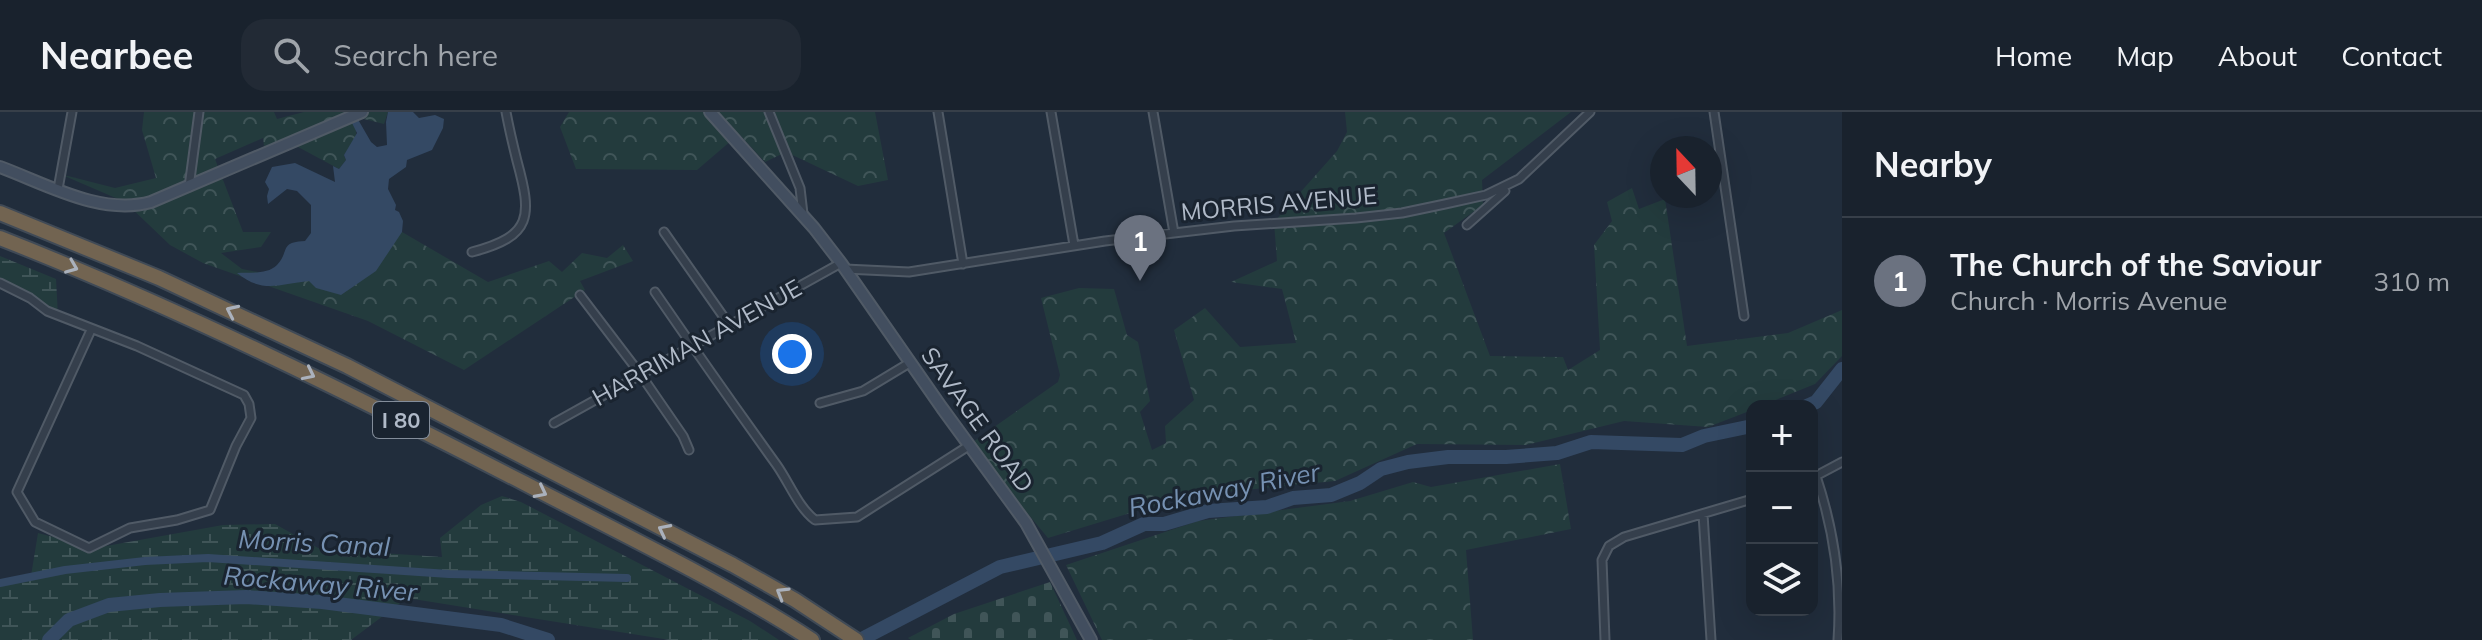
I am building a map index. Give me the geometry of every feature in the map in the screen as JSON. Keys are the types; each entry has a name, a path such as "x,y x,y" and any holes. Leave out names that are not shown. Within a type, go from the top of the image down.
{"highway":[{"name":"I 80","path":"0,213 171,283 347,366 733,565 856,640"},
{"name":"I 80","path":"0,238 194,320 317,378 686,567 812,640"}],"street":[{"path":"58,189 72,112"},
{"path":"189,187 199,112"},
{"path":"0,167 96,203 130,207 189,187 362,112"},
{"path":"472,252 506,240 521,226 526,212 526,194 506,112"},
{"path":"710,112 803,216"},
{"path":"769,112 800,188 803,216"},
{"path":"938,112 963,264"},
{"path":"1051,112 1074,245"},
{"path":"1153,112 1174,233"},
{"name":"MORRIS AVENUE","path":"843,266 909,272 1074,245 1174,233 1402,213 1501,190 1519,179 1590,112"},
{"path":"1714,112 1744,316"},
{"path":"1467,225 1519,179"},
{"name":"SAVAGE ROAD","path":"803,216 843,266 1026,523 1091,640"},
{"path":"664,232 730,326"},
{"name":"HARRIMAN AVENUE","path":"554,423 843,266"},
{"path":"0,283 17,290 47,311 137,346 244,395 249,404 249,425 236,446 210,510 130,528 89,548 35,522 17,492 91,330"},
{"path":"655,292 777,465 807,514 815,520 857,517 970,445"},
{"path":"580,295 641,375 683,436 689,450"},
{"path":"820,403 863,391 911,362"},
{"path":"1818,475 1842,462"},
{"path":"1818,487 1828,511 1840,578 1838,640"},
{"path":"1605,640 1602,560 1609,546 1624,537 1746,501"},
{"path":"1703,514 1711,640"}],"green space":[{"path":"144,112 274,112 277,119 304,112 388,112 384,124 356,117 356,138 339,169 287,141 264,146 263,138 215,159 243,232 271,232 261,247 221,253 242,269 273,275 390,225 488,282 549,261 562,272 582,253 607,258 623,245 633,261 580,281 585,290 464,370 368,321 203,263 170,245 125,202 60,174 115,188 156,178 142,130"},
{"path":"569,112 875,112 888,180 858,186 786,152 765,162 739,134 697,170 576,169 560,127"},
{"path":"1345,112 1571,112 1482,180 1483,205 1444,233 1490,356 1563,357 1568,370 1600,350 1594,245 1612,221 1607,202 1632,188 1639,209 1650,205 1650,208 1666,208 1687,346 1788,333 1842,310 1842,356 1815,384 1776,400 1746,400 1746,412 1708,427 1624,421 1526,445 1417,444 1335,481 1186,496 1048,538 970,444 1058,382 1060,375 1041,298 1079,288 1114,289 1127,335 1138,342 1150,401 1140,412 1152,450 1166,443 1165,426 1194,400 1174,330 1205,308 1240,347 1296,343 1282,289 1231,282 1277,261 1274,222 1337,151 1347,132"},
{"path":"0,256 56,279 58,316 0,286"},
{"path":"1560,464 1571,529 1466,550 1473,640 1102,640 1066,565 1198,521 1350,501 1413,482 1431,487"},
{"path":"502,496 521,502 750,621 779,640 670,640 407,598 351,640 0,640 0,580 31,576 38,533 95,548 223,525 275,524 320,549 442,557 440,538 481,505"},
{"path":"1050,582 1077,640 908,638 954,614"}],"water":[{"path":"388,112 413,112 419,118 435,115 444,119 432,150 407,160 406,167 389,179 388,189 396,205 395,210 403,221 402,232 376,271 341,295 316,288 309,281 263,286 237,273 263,272 273,268 288,245 305,241 311,233 311,205 297,191 287,189 268,204 269,189 265,182 272,167 295,163 335,182 333,166 339,169 346,160 344,155 357,133 351,121 356,116 377,147 387,145"}],"waterway":[{"name":"Rockaway River","path":"1818,400 1842,369"},
{"name":"Rockaway River","path":"860,640 1000,567 1102,543 1144,524 1164,524 1208,511 1267,507 1293,498 1331,495 1360,483 1381,469 1408,462 1448,457 1557,453 1591,442 1682,445 1704,436 1746,427"},
{"name":"Morris Canal","path":"0,583 65,570 208,558 449,574 627,578"},
{"name":"Rockaway River","path":"49,640 69,620 109,605 246,597 322,602 501,625 548,640"}],"place":[{"name":"The Church of the Saviour","path":"1140,281"}]}
